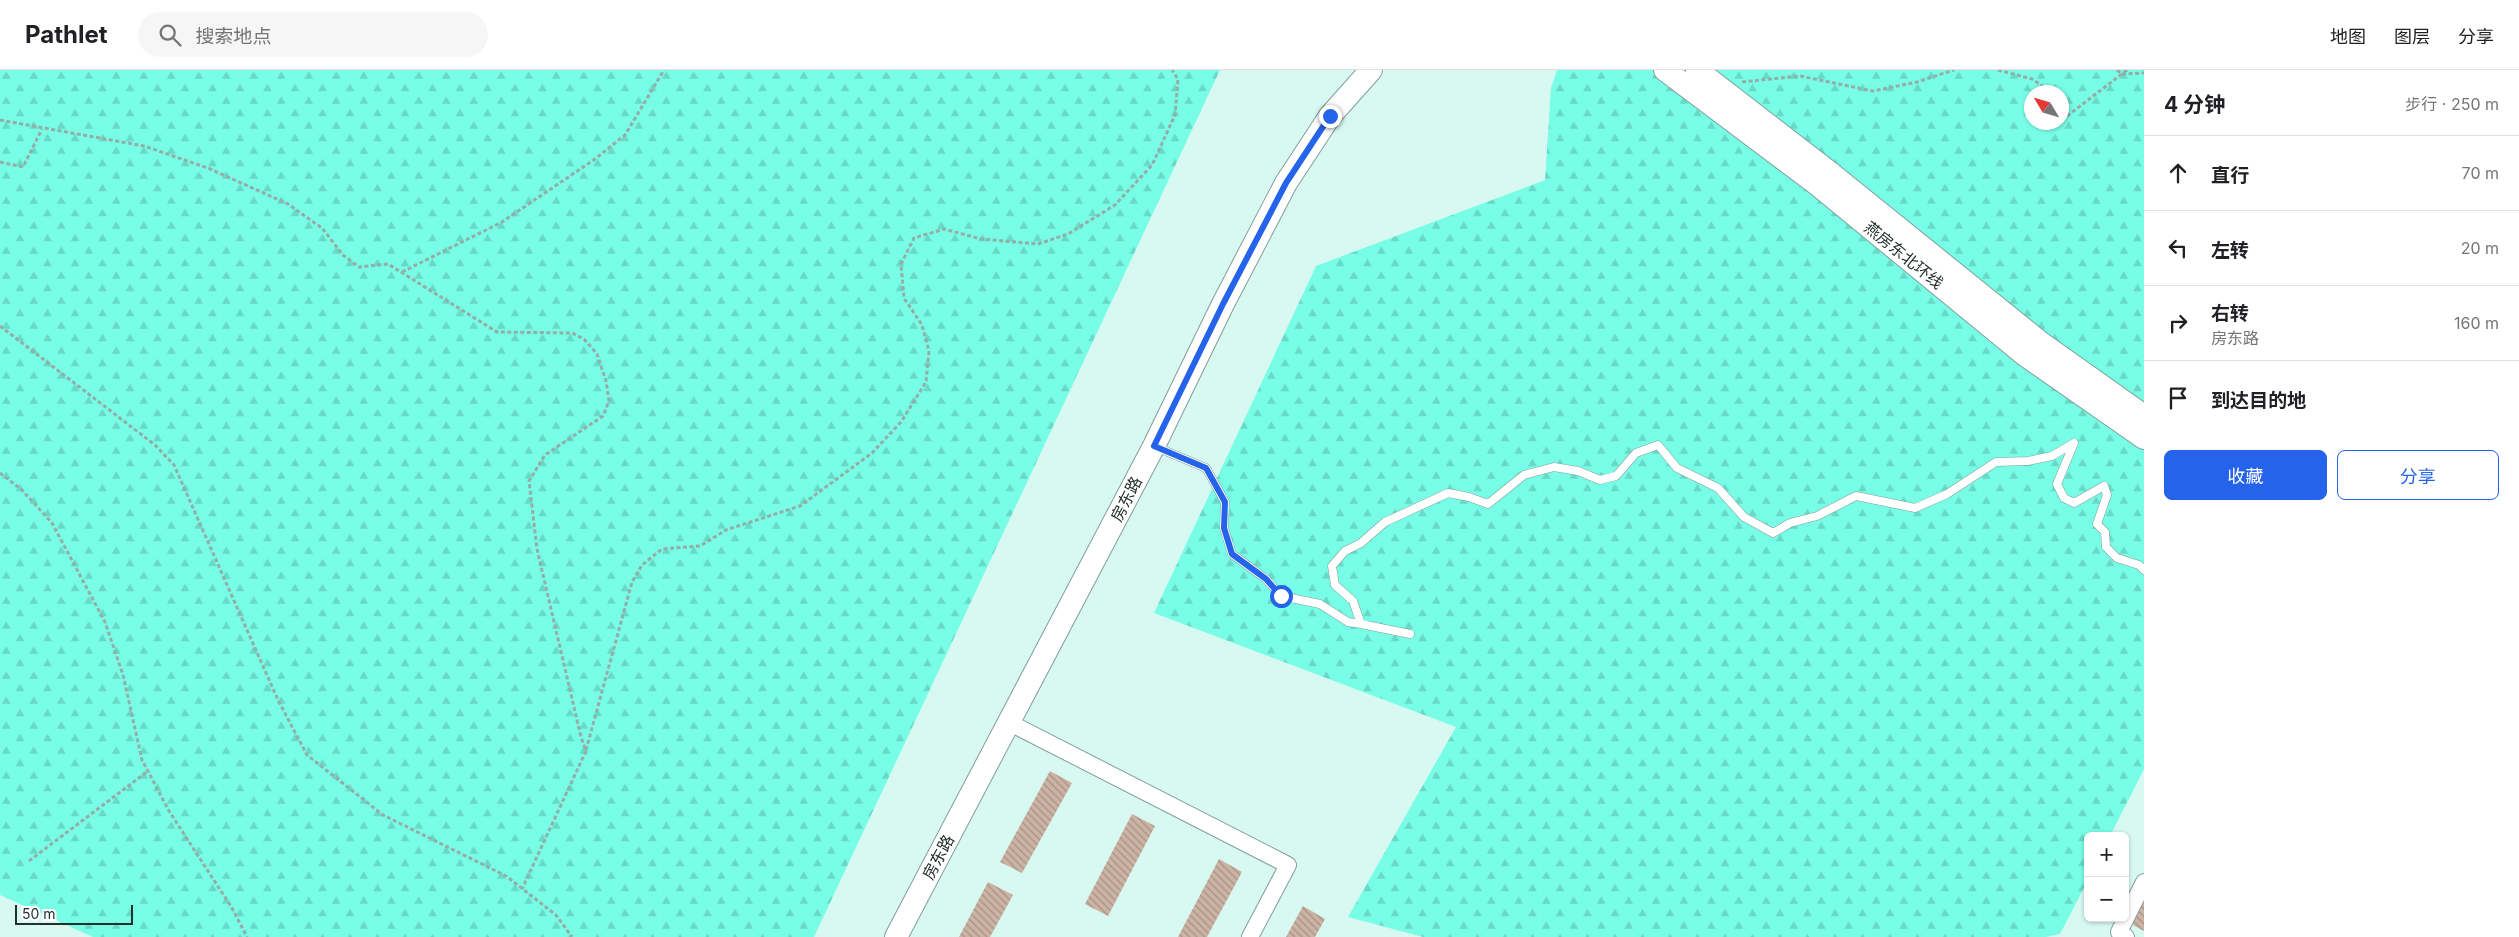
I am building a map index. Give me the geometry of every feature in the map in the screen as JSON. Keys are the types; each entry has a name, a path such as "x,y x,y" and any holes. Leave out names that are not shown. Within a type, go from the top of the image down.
{"main road":[{"name":"房东路","path":"896,937 1154,446 1223,304 1286,183 1330,116 1370,70"},
{"name":"燕房东北环线","path":"1665,70 1818,185 2025,355 2144,438"},
{"name":"燕房东北环线","path":"1697,70 1829,172 2034,338 2144,416"}],"street":[{"path":"1010,723 1288,865 1250,937"},
{"path":"2126,937 2119,932 2144,882"}],"lane":[{"path":"1362,624 1353,601 1334,585 1332,566 1345,551 1361,543 1385,522 1448,493 1469,497 1488,504 1524,475 1554,468 1578,471 1600,480 1616,476 1636,453 1658,445 1677,468 1718,488 1744,517 1773,532 1790,523 1817,516 1856,496 1915,508 1947,494 1996,462 2028,462 2052,456 2074,443 2057,484 2064,498 2074,503 2104,486 2107,495 2096,524 2105,532 2106,547 2117,558 2140,565 2144,570"},
{"path":"1154,446 1206,468 1225,502 1224,528 1232,554 1266,579 1281,596 1320,604 1348,622 1410,634"}],"path":[{"path":"401,272 502,222 595,159 625,135 664,70"},
{"path":"522,889 586,751 632,582 642,565 662,549 700,546 726,530 800,506 872,453 901,422 926,382 929,351 922,325 904,298 901,264 914,238 944,229 981,239 1038,244 1068,234 1115,205 1152,165 1175,115 1178,79 1172,70"},
{"path":"1716,85 1800,76 1873,91 1917,82 1954,70"},
{"path":"1998,70 2032,79 2040,85"},
{"path":"2116,70 2122,74 2144,73"},
{"path":"2069,115 2126,70"},
{"path":"0,120 144,146 208,168 288,204 322,228 343,255 359,267 388,264 497,332 572,333 584,339 597,354 606,381 609,401 603,416 545,455 528,481 537,549 586,751"},
{"path":"0,162 22,167 42,129"},
{"path":"0,326 155,445 174,465 278,700 307,755 383,815 506,876 556,915 572,937"},
{"path":"0,473 22,490 52,523 105,622 123,675 142,760 169,811 232,908 247,937"},
{"path":"29,861 148,771"}],"green space":[{"path":"0,70 1220,70 814,937 93,937 0,895"},
{"path":"1557,70 2144,70 2144,769 2112,832 2084,832 2084,888 2060,934 2046,937 1423,937 1348,917 1456,727 1154,613 1316,266 1545,180 1551,88"}],"building":[{"path":"1050,771 1072,783 1022,873 1000,862"},
{"path":"1132,814 1155,826 1108,916 1085,904"},
{"path":"1219,859 1242,872 1207,937 1178,937"},
{"path":"988,882 1013,895 990,937 959,937"},
{"path":"2144,899 2144,931 2131,924"},
{"path":"1303,906 1325,919 1315,937 1286,937"}],"route":[{"path":"1281,596 1266,579 1232,554 1224,528 1225,502 1206,468 1184,457 1154,446 1223,304 1286,183 1330,116"}]}
